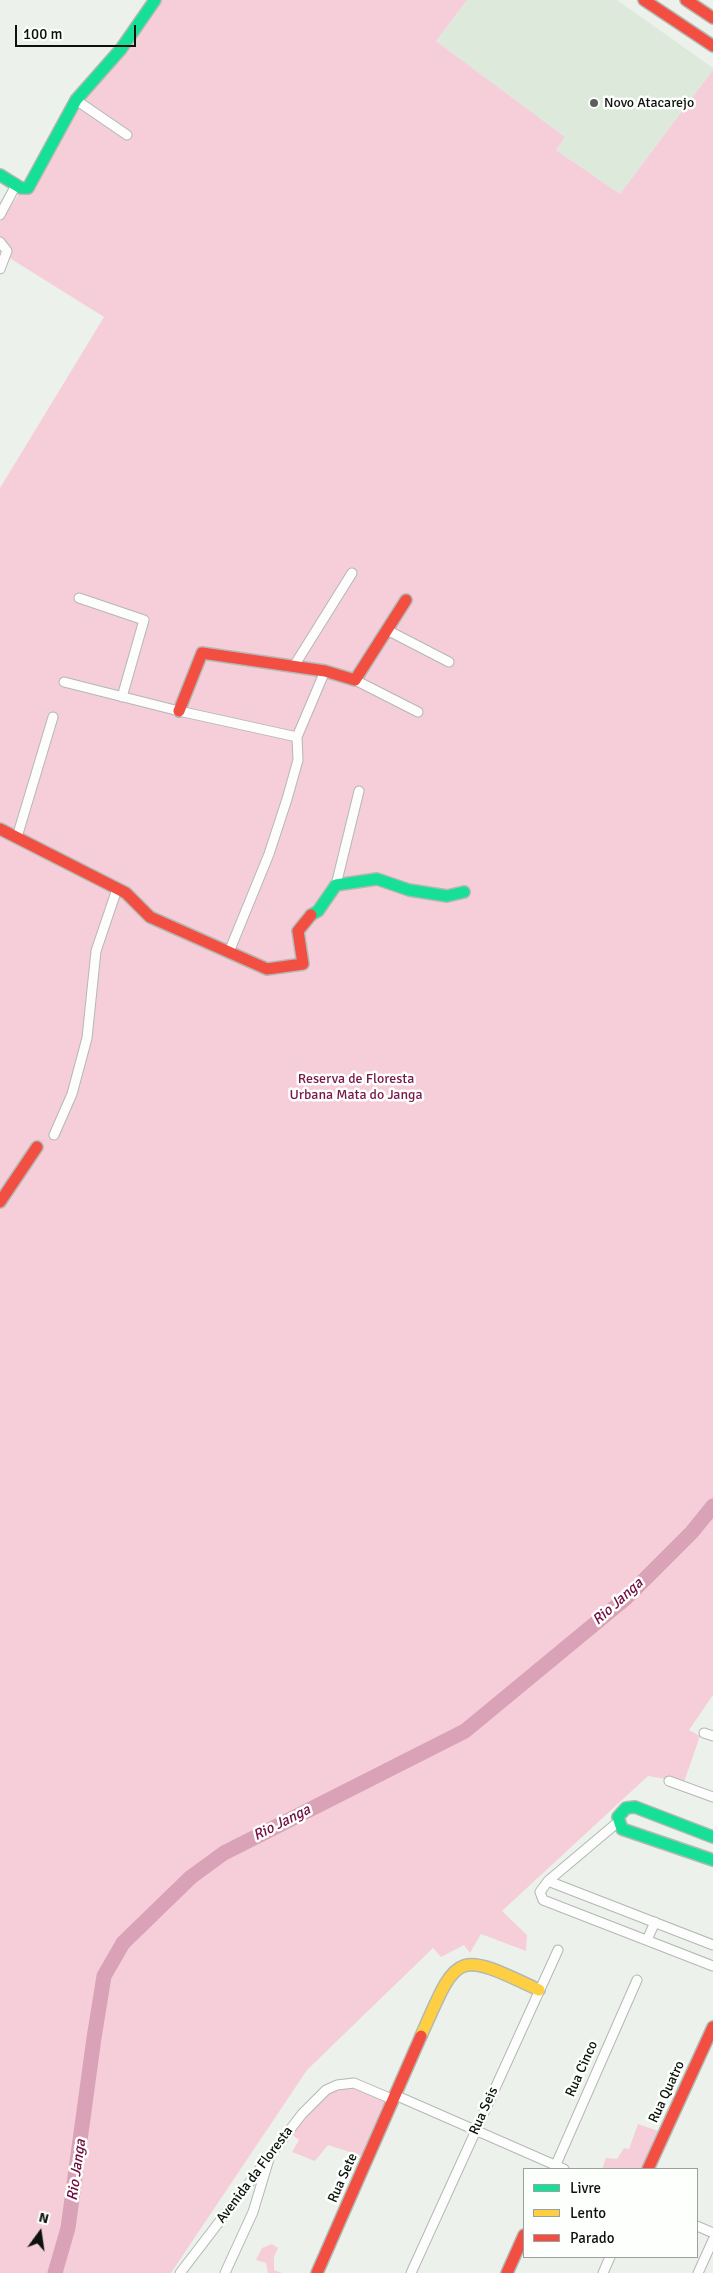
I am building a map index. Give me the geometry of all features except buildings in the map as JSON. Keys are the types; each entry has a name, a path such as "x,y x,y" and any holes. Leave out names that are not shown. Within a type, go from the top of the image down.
{"street":[{"path":"0,175 25,189 32,182 76,100 103,68 122,50 155,0"},
{"path":"644,0 713,46"},
{"path":"686,0 713,18"},
{"path":"76,100 127,134"},
{"path":"0,215 16,185"},
{"path":"0,242 7,251 0,269"},
{"path":"294,666 352,573"},
{"path":"79,598 144,620 122,697"},
{"path":"355,680 406,600"},
{"path":"387,630 449,662"},
{"path":"179,711 202,652 325,671 355,680 418,712"},
{"path":"230,952 269,854 287,799 298,760 297,736 325,671"},
{"path":"64,682 179,711 297,736"},
{"path":"17,837 53,717"},
{"path":"0,829 126,893 150,917 266,969 303,964 298,931 308,917 318,910 336,885 359,791"},
{"path":"336,885 377,879 409,890 447,896 464,892"},
{"path":"54,1135 72,1094 87,1038 96,951 117,889"},
{"path":"0,1202 37,1147"},
{"path":"669,1781 713,1797"},
{"path":"620,1825 619,1814 628,1806 713,1837"},
{"path":"620,1825 713,1860"},
{"path":"620,1825 548,1881 540,1892 543,1900 713,1966"},
{"path":"548,1881 713,1945"},
{"path":"647,1940 655,1922"},
{"name":"Rua Seis","path":"412,2273 538,1990 558,1950"},
{"name":"Rua Sete","path":"317,2273 444,1985 453,1973 465,1964 472,1962 486,1965 538,1990"},
{"name":"Rua Cinco","path":"558,2168 638,1980"},
{"name":"Rua Quatro","path":"648,2168 713,2027"},
{"name":"Avenida da Floresta","path":"180,2273 315,2099 326,2090 337,2085 354,2083 394,2098"},
{"path":"394,2098 475,2130 558,2168"},
{"path":"225,2273 253,2212 270,2156"},
{"path":"698,2226 713,2233"},
{"path":"507,2273 523,2237"},
{"path":"698,2273 713,2240"},
{"path":"603,2273 610,2258"}],"shaded area":[{"path":"467,0 617,0 713,68 713,70 620,194 556,150 565,137 436,41"}],"green space":[{"name":"Reserva de Floresta Urbana Mata do Janga","path":"161,0 467,0 436,41 565,137 556,150 620,194 713,70 713,1695 689,1730 700,1736 684,1782 648,1776 502,1911 527,1935 526,1951 481,1934 470,1953 464,1945 441,1957 433,1948 307,2070 171,2273 0,2273 0,488 104,317 0,252 0,222 77,107"},
{"path":"351,2087 388,2102 362,2156 328,2145 315,2161 292,2152 299,2140 291,2134 309,2110 323,2097 340,2089"},
{"path":"638,2124 661,2132 643,2168 602,2168 606,2158 617,2159 624,2148 629,2149"},
{"path":"272,2244 278,2248 274,2257 274,2270 282,2273 268,2273 266,2263 256,2260 262,2248"}],"waterway":[{"name":"Rio Janga","path":"55,2273 68,2228 104,1976 123,1943 191,1877 224,1853 465,1731 626,1598 692,1532 713,1506"}],"traffic: fast":[{"path":"0,175 21,188 28,188 76,100 121,49 155,0"},
{"path":"311,915 318,911 336,885 377,879 409,890 447,896 464,892"},
{"path":"713,1837 635,1807 626,1808 618,1817 622,1829 713,1860"}],"traffic: slow":[{"path":"421,2036 443,1988 452,1974 462,1966 475,1965 490,1968 539,1990"}],"traffic: jam":[{"path":"644,0 713,46"},
{"path":"686,0 713,18"},
{"path":"179,711 202,653 325,671 355,680 406,600"},
{"path":"0,829 126,893 150,917 267,969 303,964 298,931 311,915"},
{"path":"0,1202 37,1147"},
{"path":"648,2168 713,2027"},
{"path":"317,2273 421,2036"},
{"path":"507,2273 523,2237"}],"place":[{"name":"Novo Atacarejo","path":"594,103"}]}
